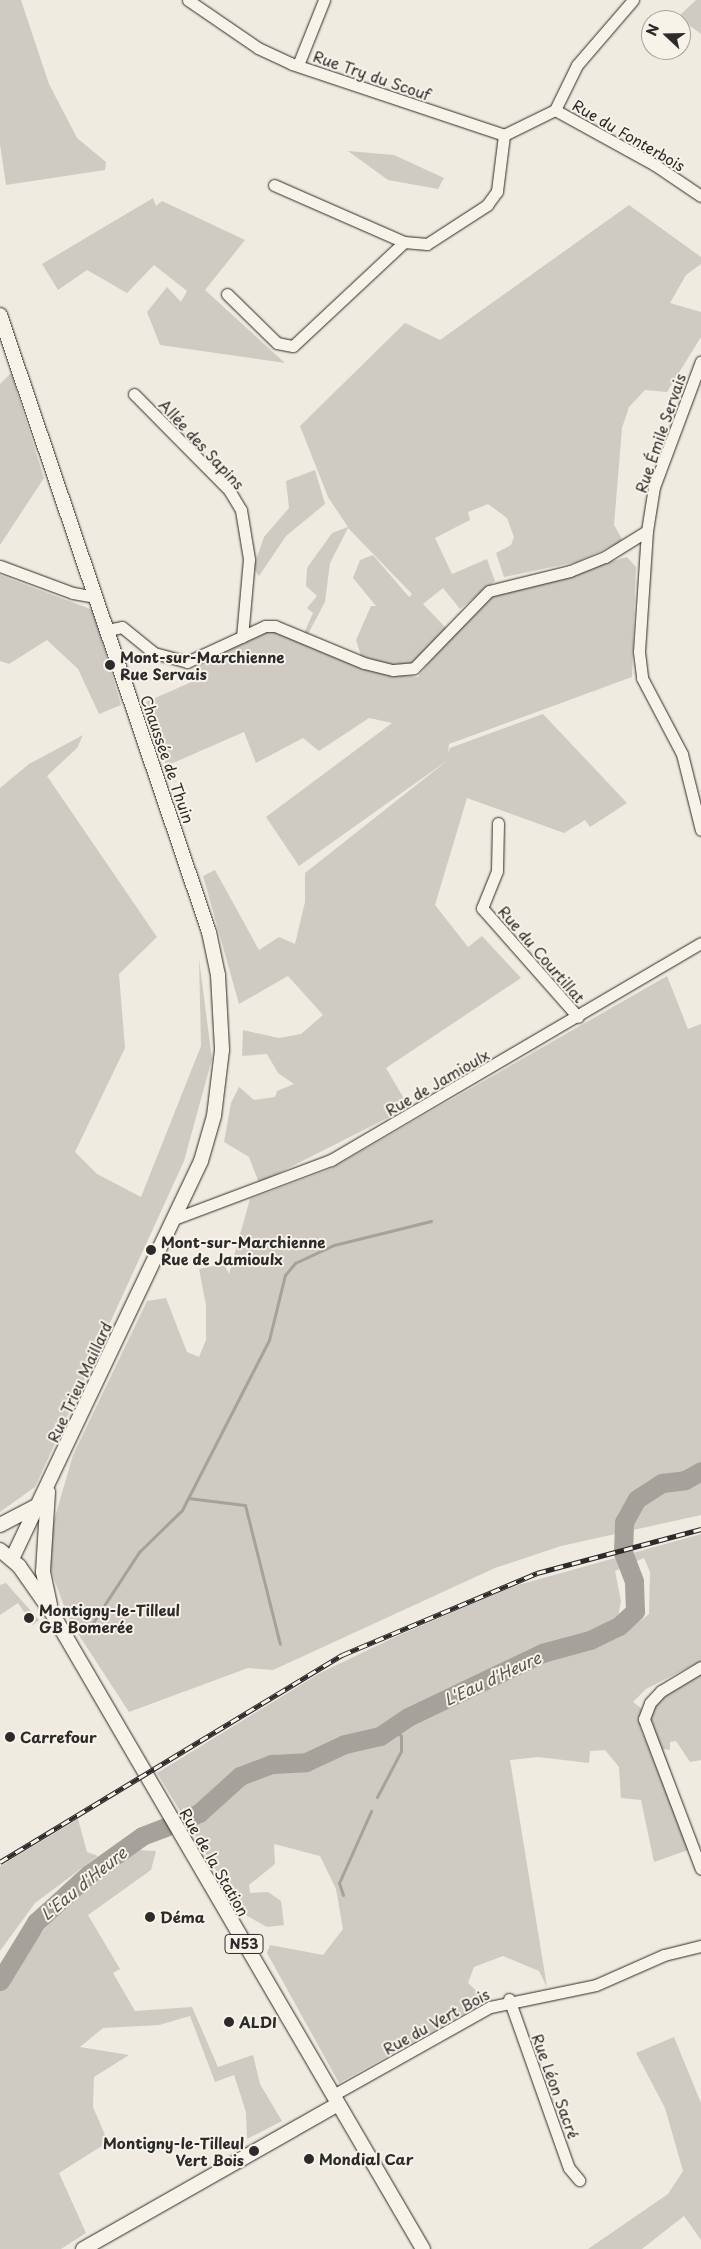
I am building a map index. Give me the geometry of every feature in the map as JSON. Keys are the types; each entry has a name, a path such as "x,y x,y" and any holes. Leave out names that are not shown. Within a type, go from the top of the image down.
{"main road":[{"name":"Chaussée de Thuin","path":"0,315 209,932 218,975 220,1081 201,1161 174,1219"},
{"name":"Rue Trieu Maillard","path":"12,1559 48,1488 174,1219"},
{"path":"48,1488 43,1572 52,1613"},
{"path":"0,1525 40,1503"},
{"name":"Rue de la Station","path":"0,1550 12,1559 52,1613 422,2249"},
{"path":"83,2249 335,2099"}],"street":[{"name":"Rue Try du Scouf","path":"188,0 258,48 298,65 504,135"},
{"path":"298,65 324,0"},
{"name":"Rue du Fonterbois","path":"633,0 577,65 556,110 701,196"},
{"path":"274,185 404,242 416,245 437,240 487,206 497,191 504,135 556,110"},
{"path":"227,294 277,343 293,346 404,242"},
{"name":"Rue Émile Servais","path":"701,361 654,487 647,531 642,678 682,754 701,830"},
{"name":"Allée des Sapins","path":"134,394 229,490 241,510 248,559 242,637"},
{"path":"107,630 122,627 154,653 187,662 242,637 275,626 364,662 410,669 489,591 570,571 605,557 647,531"},
{"path":"0,566 73,594 96,597"},
{"name":"Rue du Courtillat","path":"498,823 497,871 482,908 578,1018"},
{"name":"Rue de Jamioulx","path":"174,1219 331,1160 578,1018 701,943"},
{"path":"701,1667 661,1691 650,1703 644,1719 701,1870"},
{"name":"Rue du Vert Bois","path":"335,2099 509,1999 596,1985 664,1955 701,1946"},
{"name":"Rue Léon Sacré","path":"509,1999 569,2168 579,2180"}],"shaded area":[{"path":"0,0 21,0 49,84 77,138 106,162 105,170 6,185 0,144"},
{"path":"696,0 701,0 701,34 691,27 691,10 685,10"},
{"path":"348,151 394,155 444,178 438,189 388,180"},
{"path":"153,198 156,206 162,201 245,240 205,290 285,363 160,345 147,312 167,287 181,302 187,291 154,265 127,293 87,270 58,290 42,264"},
{"path":"629,205 701,257 701,264 686,275 670,303 701,312 701,337 667,392 645,390 629,407 622,428 614,525 623,541 577,562 504,577 496,553 511,545 514,537 507,518 488,504 468,512 470,520 435,538 452,574 487,559 495,581 460,609 443,588 423,604 447,629 411,665 399,667 361,656 356,640 371,606 376,606 353,578 360,560 373,555 409,597 412,594 348,528 330,563 325,602 308,634 304,633 313,613 307,608 317,596 306,586 307,568 332,533 348,527 328,497 300,426 405,323 440,340"},
{"path":"11,373 44,478 0,545 0,384"},
{"path":"315,470 325,504 286,536 259,576 253,568 264,537 289,508 286,481"},
{"path":"627,557 636,567 632,677 449,744 448,753 450,748 543,714 627,803 590,827 585,820 564,833 467,798 435,905 468,947 482,936 521,978 386,1068 409,1107 259,1183 249,1157 224,1142 231,1103 239,1087 254,1100 275,1097 277,1091 294,1084 278,1073 267,1054 242,1056 243,1030 279,1038 301,1034 323,1015 288,976 239,1004 203,876 215,870 259,950 279,937 295,944 305,902 305,873 448,760 299,866 266,817 392,723 369,718 319,751 303,738 256,763 244,732 166,766 146,702 196,680 200,664 268,629 387,673 418,677 451,633 489,595"},
{"path":"0,575 93,610 121,705 99,714 78,669 47,640 9,664 0,661"},
{"path":"83,735 77,748 47,776 157,937 119,974 125,1048 75,1152 97,1174 141,1197 201,1046 199,959 212,1059 184,1161 35,1487 0,1512 0,788 29,764"},
{"path":"667,976 688,1029 701,1024 701,1515 561,1546 495,1568 273,1670 248,1668 129,1712 69,1620 48,1562 53,1524 73,1455 147,1301 166,1298 187,1352 199,1357 206,1340 206,1305 199,1269 224,1264 229,1274 250,1199 330,1169"},
{"path":"701,1534 701,1661 646,1689 633,1702 642,1709 646,1699 701,1669 701,1760 690,1762 676,1741 670,1742 670,1750 663,1749 674,1781 668,1777 647,1722 640,1727 691,1849 654,1862 641,1800 621,1798 619,1767 605,1750 590,1751 589,1763 538,1757 510,1760 547,1987 539,1971 503,1956 474,1967 468,1983 487,2001 339,2083 267,1953 270,1945 323,1955 343,1929 336,1889 320,1856 274,1844 275,1864 249,1885 250,1893 268,1892 281,1901 284,1925 267,1927 242,1913 157,1773 320,1673 395,1637 511,1587","holes":["644,1558 650,1572 649,1614 623,1634 617,1623 621,1601 615,1571"]},
{"path":"6,1583 39,1620 33,1625 18,1603 0,1615 0,1585"},
{"path":"78,1819 87,1852 98,1856 35,1903 0,1951 0,1866"},
{"path":"137,1850 156,1851 151,1870 88,1915 120,1969 113,1973 135,2011 192,2007 218,2067 253,2055 260,2084 282,2121 247,2139 246,2112 234,2075 215,2082 190,2016 159,2025 103,2028 80,2047 129,2055 94,2077 93,2107 108,2142 59,2173 86,2233 61,2249 0,2249 0,1985 66,1902 102,1865"},
{"path":"674,2037 701,2103 701,2240 684,2216 642,2249 588,2249 668,2194 683,2171 665,2108 636,2053"}],"waterway":[{"path":"86,1633 139,1552 182,1510 269,1340 285,1275 295,1263 334,1245 431,1221"},
{"name":"L'Eau d'Heure","path":"182,1820 199,1813 240,1776 272,1764 306,1762 345,1744 380,1736 408,1717 542,1653 590,1640 619,1626 635,1611 634,1581 623,1553 624,1522 637,1499 662,1483 685,1480 701,1471"},
{"path":"188,1498 245,1505 280,1644"},
{"path":"377,1797 401,1751 401,1736 394,1727"},
{"path":"343,1895 339,1883 371,1811"},
{"name":"L'Eau d'Heure","path":"0,1981 36,1922 89,1874 142,1836 165,1827"}],"railway":[{"path":"0,1862 342,1655 537,1573 701,1529"}],"place":[{"name":"Mont-sur-Marchienne Rue Servais","path":"110,665"},
{"name":"Mont-sur-Marchienne Rue de Jamioulx","path":"151,1250"},
{"name":"Montigny-le-Tilleul GB Bomerée","path":"29,1618"},
{"name":"Carrefour","path":"10,1737"},
{"name":"Déma","path":"150,1917"},
{"name":"ALDI","path":"229,2022"},
{"name":"Montigny-le-Tilleul Vert Bois","path":"254,2151"},
{"name":"Mondial Car","path":"309,2159"}]}
